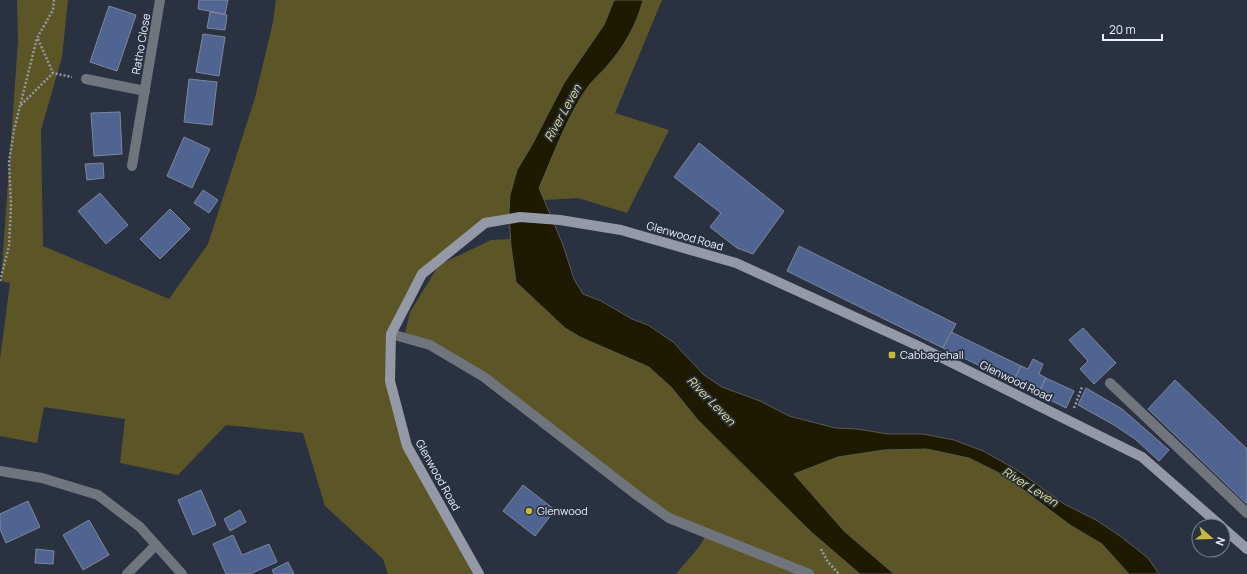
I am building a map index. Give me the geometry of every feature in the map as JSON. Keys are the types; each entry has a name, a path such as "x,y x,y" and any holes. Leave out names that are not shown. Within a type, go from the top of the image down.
{"street":[{"name":"Ratho Close","path":"132,166 160,0"},
{"name":"Ratho Close","path":"86,80 144,92"},
{"name":"Glenwood Road","path":"479,574 407,446 390,381 391,334 422,274 485,223 520,217 560,220 621,230 736,263 914,344 1142,457 1212,518"},
{"path":"391,334 430,345 484,377 638,496 669,518 809,574"},
{"path":"1110,383 1247,513"},
{"path":"0,471 42,478 98,495 140,527 182,574"},
{"name":"Glenwood Road","path":"1231,535 1247,549"},
{"path":"127,574 156,545"}],"path":[{"path":"0,281 9,246 11,204 8,162 37,38 53,10 54,0"},
{"path":"37,38 53,73"},
{"path":"53,73 86,80"},
{"path":"20,106 53,73"},
{"path":"1074,409 1082,387"},
{"path":"821,548 828,562 839,574"}],"shaded area":[{"path":"17,0 68,0 62,57 41,130 43,246 169,299 208,244 255,98 273,22 276,0 614,0 604,25 564,83 532,145 517,170 510,195 509,214 485,223 422,274 391,334 390,381 407,446 438,499 473,574 388,574 383,559 325,506 303,433 226,425 178,475 120,463 125,419 44,407 37,443 0,436 0,359 10,283 1,281 18,41"},
{"path":"643,0 662,0 615,113 669,130 627,213 578,198 544,200 539,188 568,120 590,84 613,59 624,43 637,18"},
{"path":"510,239 516,282 565,328 580,337 649,367 672,388 697,419 810,531 860,574 676,574 699,547 707,533 669,518 484,377 404,337 410,312 439,265 491,240"},
{"path":"926,449 969,458 1005,476 1070,525 1102,544 1129,574 894,574 844,531 793,474 838,457 884,450"}],"water":[{"name":"River Leven","path":"614,0 643,0 637,18 624,43 613,59 590,84 575,107 539,188 563,245 574,279 583,294 601,301 632,319 648,325 673,342 704,375 722,387 760,401 789,416 835,428 857,429 888,434 923,434 954,440 983,451 1017,470 1064,504 1096,520 1120,536 1148,558 1159,574 1129,574 1102,544 1070,525 1005,476 969,458 926,449 884,450 838,457 794,474 844,531 894,574 860,574 810,531 697,419 672,388 649,367 580,337 565,328 516,282 511,246 509,214 510,195 517,170 532,145 564,83 604,25"}],"building":[{"path":"199,0 228,0 225,14 198,9"},
{"path":"109,6 136,15 117,71 90,62"},
{"path":"210,12 227,15 225,30 207,28"},
{"path":"203,34 225,37 219,76 196,72"},
{"path":"189,79 217,82 212,125 184,122"},
{"path":"120,112 122,154 94,156 91,113"},
{"path":"184,137 210,149 192,188 167,176"},
{"path":"699,143 784,211 753,254 737,248 710,227 721,213 674,177"},
{"path":"103,163 104,178 87,180 85,164"},
{"path":"203,190 218,200 209,213 194,203"},
{"path":"100,193 128,225 106,244 78,211"},
{"path":"170,209 190,229 160,259 140,239"},
{"path":"799,246 956,324 943,348 787,271"},
{"path":"1083,328 1116,363 1094,384 1080,369 1088,361 1069,340"},
{"path":"951,332 1021,366 1013,382 943,348"},
{"path":"1033,359 1043,364 1039,374 1046,378 1038,394 1013,382 1021,366 1028,369"},
{"path":"1046,378 1074,391 1066,408 1038,394"},
{"path":"1175,380 1247,449 1247,504 1148,409"},
{"path":"1086,388 1122,409 1169,450 1159,461 1135,439 1114,425 1078,405"},
{"name":"Glenwood","path":"523,485 555,510 535,536 503,511"},
{"path":"201,490 216,525 193,535 178,500"},
{"path":"28,501 40,527 6,543 0,529 0,514"},
{"path":"240,510 246,522 230,531 224,519"},
{"path":"89,520 109,555 83,570 63,535"},
{"path":"233,535 242,555 269,544 277,562 250,574 226,574 213,544"},
{"path":"36,549 54,551 53,564 35,563"},
{"path":"288,562 294,574 274,574 272,570"}],"place":[{"name":"Cabbagehall","path":"892,355"},
{"name":"Glenwood","path":"529,511"}]}
